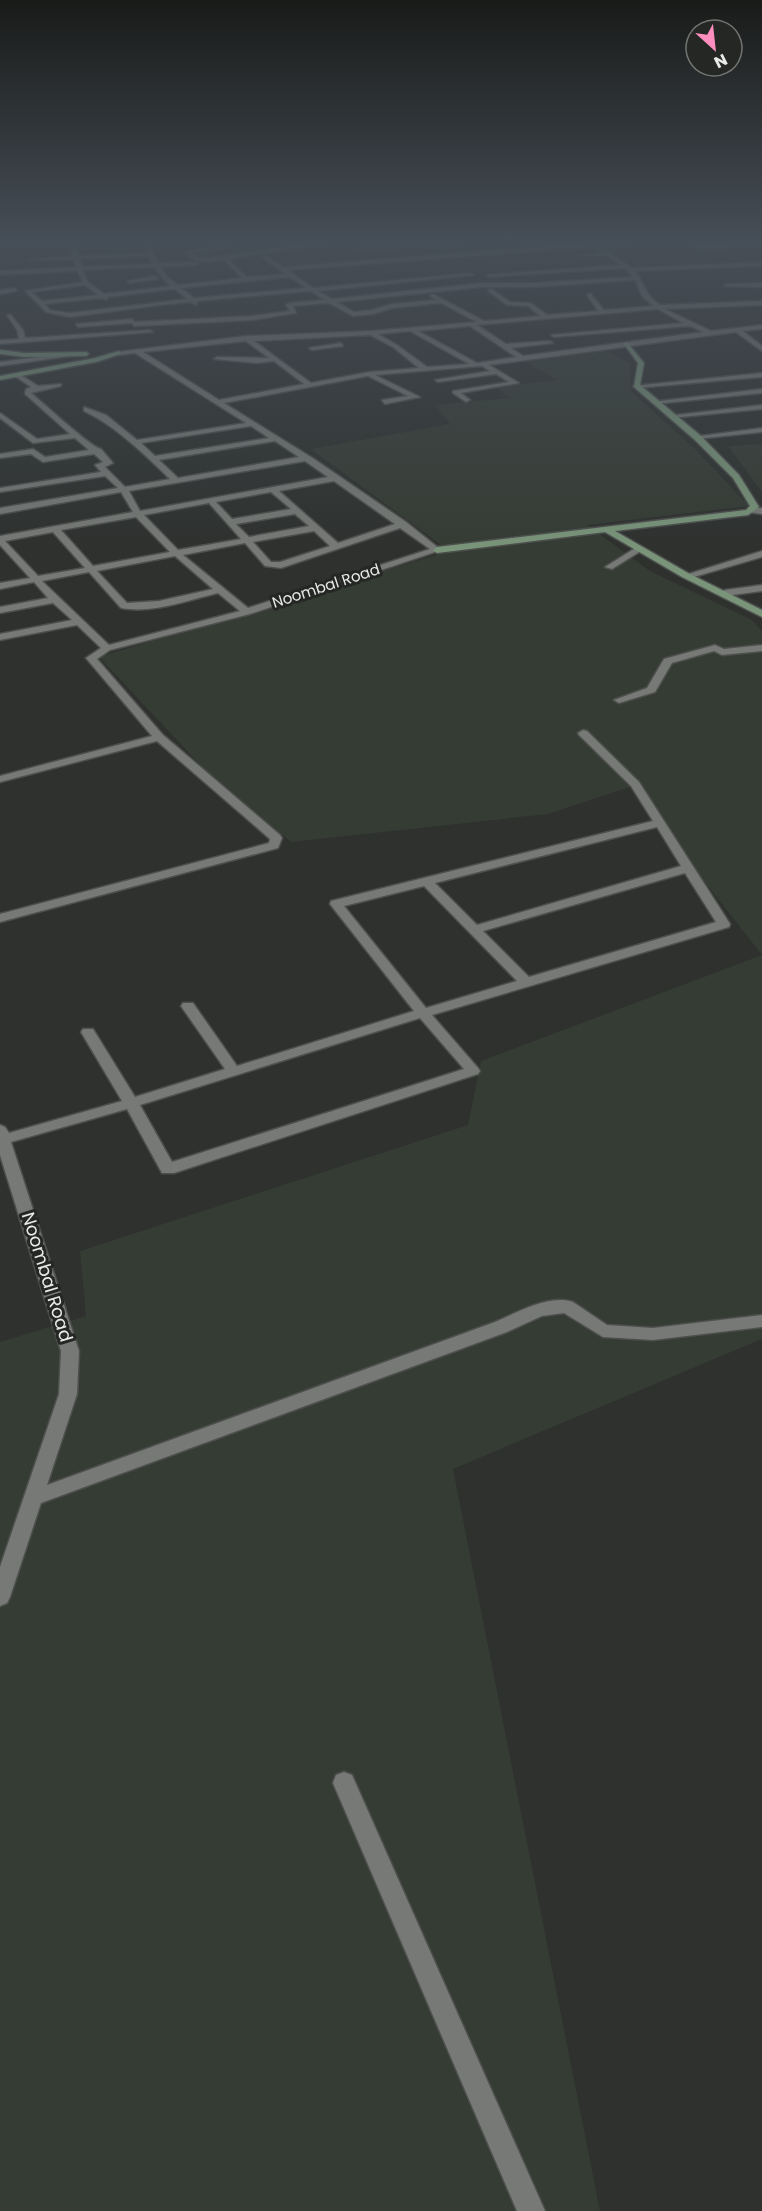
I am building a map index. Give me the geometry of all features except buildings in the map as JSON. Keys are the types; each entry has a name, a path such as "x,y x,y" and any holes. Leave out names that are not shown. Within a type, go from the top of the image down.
{"street":[{"path":"0,378 96,360 119,353 125,342"},
{"path":"0,352 68,355 119,353 219,342"},
{"path":"253,342 309,384"},
{"path":"312,348 344,346 337,342"},
{"path":"390,342 426,370"},
{"path":"436,342 499,372 516,383 455,392 466,400"},
{"path":"499,342 522,358"},
{"path":"218,402 369,374 479,364 627,344 671,342"},
{"path":"505,346 550,343"},
{"path":"627,344 641,363 636,386"},
{"path":"25,349 70,346"},
{"path":"136,351 306,458 437,550 751,510 762,511"},
{"path":"0,364 68,355"},
{"path":"217,358 257,362 276,359"},
{"path":"438,380 499,372"},
{"path":"369,374 416,396 385,402"},
{"path":"16,375 37,388"},
{"path":"636,386 762,375"},
{"path":"729,378 753,392"},
{"path":"59,385 28,390 27,393 98,451 109,463 99,465 124,490 138,514 176,553 247,612"},
{"path":"636,386 696,437 736,477 755,507 751,510"},
{"path":"485,387 498,395"},
{"path":"655,402 762,391"},
{"path":"671,416 762,407"},
{"path":"87,409 135,442 177,481"},
{"path":"2,418 36,441 79,435"},
{"path":"135,442 253,424"},
{"path":"696,437 760,431"},
{"path":"154,459 276,439"},
{"path":"0,456 33,451 43,460 98,451"},
{"path":"0,511 306,458"},
{"path":"0,490 107,473"},
{"path":"0,539 335,478"},
{"path":"274,490 336,546"},
{"path":"211,501 272,565 281,565 403,524"},
{"path":"230,522 296,511"},
{"path":"0,586 314,528"},
{"path":"604,528 687,576 725,593 762,614"},
{"path":"55,529 124,606 133,608 219,590"},
{"path":"0,539 55,600 107,648 91,658 159,736 276,838 274,845 0,918"},
{"path":"609,567 640,549"},
{"name":"Noombal Road","path":"107,648 247,612 437,550"},
{"path":"687,576 762,554"},
{"path":"0,559 17,557"},
{"path":"725,593 762,588"},
{"path":"0,610 55,600"},
{"path":"0,637 78,622"},
{"path":"619,700 651,690 668,661 715,648 723,652 762,648"},
{"path":"2,1135 131,1103 724,924 635,784 583,733"},
{"path":"0,779 159,736"},
{"path":"88,1032 168,1169 473,1071 423,1013 336,904 660,823"},
{"path":"474,930 689,868"},
{"path":"426,881 526,982"},
{"path":"188,1006 233,1071"},
{"name":"Noombal Road","path":"0,1597 68,1395 70,1352 2,1135"},
{"path":"33,1498 479,1335 539,1310 567,1306 603,1331 653,1334 762,1321"},
{"path":"344,1783 531,2211"}],"shaded area":[{"path":"605,350 630,363 631,391 695,449 749,506 587,525 650,571 752,620 762,631 762,955 630,787 548,814 291,842 204,769 99,657 449,551 311,449 450,424 435,405 509,398 496,387 557,380 525,362"},
{"path":"762,444 762,492 728,446"},
{"path":"762,955 762,1339 453,1469 600,2211 0,2211 0,1342 86,1316 80,1251 468,1125 481,1061"}]}
